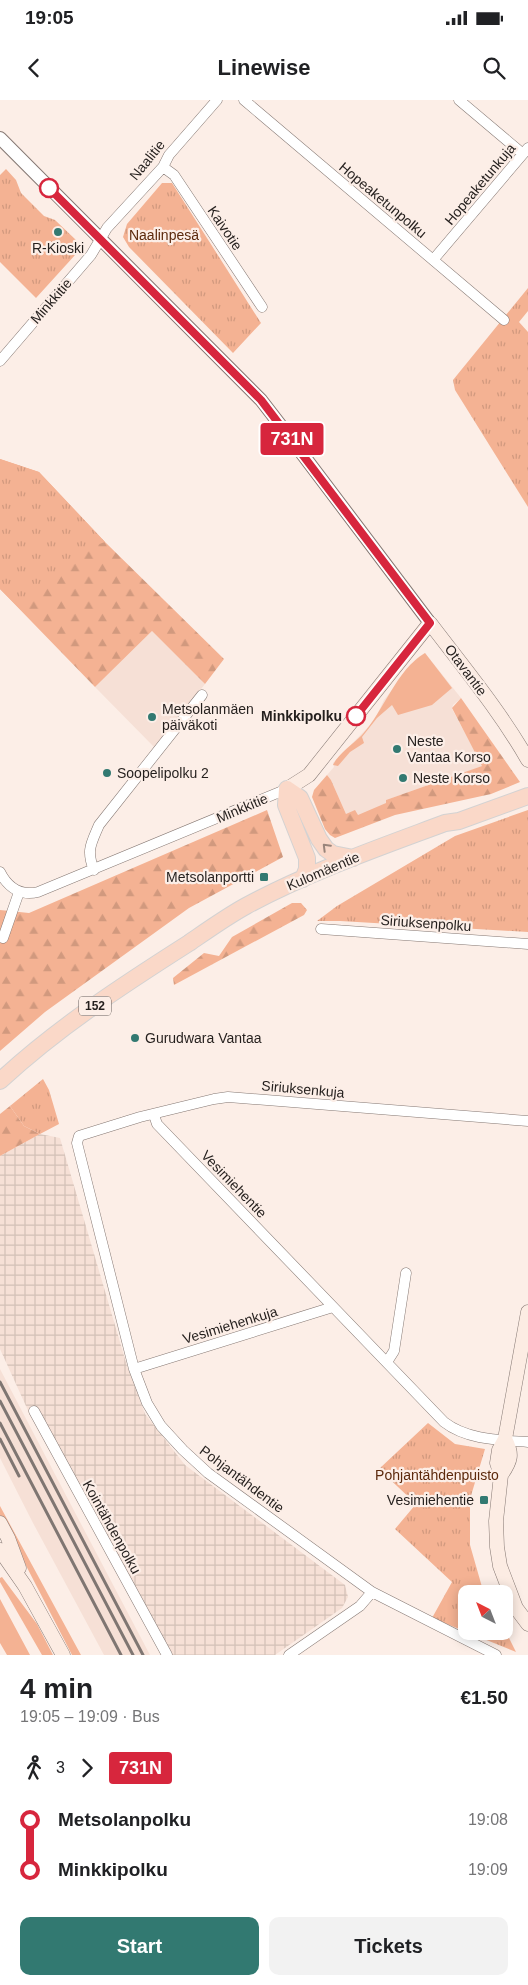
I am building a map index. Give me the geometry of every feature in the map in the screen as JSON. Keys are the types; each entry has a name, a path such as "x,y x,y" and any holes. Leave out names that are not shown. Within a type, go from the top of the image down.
{"main road":[{"name":"Otavantie","path":"430,623 488,700 528,760"},
{"name":"Minkkitie","path":"287,789 309,775 430,623"},
{"path":"287,789 300,798 318,840 326,849 333,854 353,858"},
{"path":"287,789 286,805 307,858 307,869 303,879"},
{"name":"Kulomäentie","path":"195,938 448,828 459,821 528,796"},
{"name":"Kulomäentie","path":"0,1081 73,1021 160,960 247,906 353,858 445,823 459,821"},
{"path":"528,1312 505,1439 499,1450 497,1463 502,1475 496,1521 500,1566 516,1608 528,1624"},
{"path":"0,1523 8,1538 25,1586"},
{"path":"0,1550 25,1586 63,1655"}],"street":[{"name":"Naalitie","path":"100,239 106,228 163,167 169,155 217,100"},
{"name":"Hopeaketunpolku","path":"244,100 504,320"},
{"path":"459,100 526,151"},
{"name":"Otavantie","path":"0,138 261,400 430,623"},
{"name":"Hopeaketunkuja","path":"433,260 526,151"},
{"name":"Kaivotie","path":"163,167 174,175 262,307"},
{"name":"Minkkitie","path":"0,361 91,255 100,239"},
{"path":"94,870 89,857 89,848 99,825 202,695"},
{"name":"Minkkitie","path":"19,892 30,894 38,892 287,789"},
{"path":"0,872 11,888 19,892 3,938"},
{"name":"Siriuksenpolku","path":"321,929 528,944"},
{"name":"Siriuksenkuja","path":"80,1136 214,1098 228,1097 528,1122"},
{"name":"Vesimiehentie","path":"154,1114 157,1124 444,1422 456,1431 471,1436 528,1442"},
{"name":"Pohjantähdentie","path":"80,1136 77,1143 134,1370 147,1403 161,1426 208,1474 372,1592 496,1655"},
{"path":"387,1362 394,1351 406,1273"},
{"name":"Vesimiehenkuja","path":"134,1370 333,1307"},
{"name":"Kointähdenpolku","path":"34,1411 167,1655"},
{"path":"289,1655 360,1606 372,1592"}],"shaded area":[{"name":"Metsolanmäen päiväkoti","path":"152,631 205,684 155,748 95,687"},
{"path":"425,653 461,698 453,705 452,709 483,766 386,800 387,803 358,816 346,814 327,775 334,767 333,763 374,721 384,700 417,658"},
{"path":"40,1134 60,1138 127,1366 145,1414 185,1465 345,1585 348,1597 342,1608 275,1655 172,1655 39,1414 31,1417 0,1349 0,1156"},
{"path":"0,1369 150,1655 104,1655 33,1523 0,1458"}],"green space":[{"path":"6,169 16,180 21,193 44,216 55,220 76,240 78,249 76,254 36,298 0,262 0,175"},
{"name":"Naalinpesä","path":"162,183 172,183 261,323 233,353 129,247 123,237 127,224"},
{"path":"528,288 528,311 519,322 528,332 528,507 455,390 453,380"},
{"path":"0,459 39,472 105,542 224,659 205,684 152,631 95,687 0,589"},
{"path":"0,459 39,472 105,542 76,552 21,610 0,589"},
{"path":"425,653 452,688 432,705 398,715 392,705 377,718 362,737 364,743 350,752 338,766 333,765 338,757 370,725 406,670"},
{"path":"461,698 520,782 491,794 395,815 335,838 330,835 325,829 312,797 314,790 327,775 346,814 355,810 358,815 386,803 386,800 482,766 452,708"},
{"path":"267,810 283,857 189,908 45,1012 0,1051 0,910 29,913"},
{"path":"528,810 528,932 317,921 337,906 455,836"},
{"path":"292,903 301,903 307,910 304,915 174,985 173,978 204,953 219,956 232,937"},
{"path":"43,1079 49,1090 59,1124 40,1134 24,1126 10,1106"},
{"path":"10,1106 24,1126 40,1134 0,1156 0,1114"},
{"name":"Pohjantähdenpuisto","path":"428,1423 455,1444 485,1449 470,1499 470,1545 481,1585 458,1585 458,1629 432,1618 452,1582 395,1529 416,1504 379,1469"},
{"path":"0,1506 81,1655 72,1655 0,1515"},
{"path":"2,1577 37,1624 53,1655 42,1655 0,1582"},
{"path":"0,1599 30,1655 7,1655 0,1643"},
{"name":"Pohjantähdenpuisto","path":"486,1640 510,1640 516,1652"}],"railway":[{"path":"0,1382 143,1655"},
{"path":"0,1401 133,1655"},
{"path":"0,1423 121,1655"},
{"path":"0,1439 19,1476"}],"bus line":[{"name":"731N","path":"49,188 261,400 430,623 356,716"}],"place":[{"name":"R-Kioski","path":"58,232"},
{"name":"Minkkipolku","path":"356,716"},
{"name":"Metsolanmäen päiväkoti","path":"152,717"},
{"name":"Neste Vantaa Korso","path":"397,749"},
{"name":"Soopelipolku 2","path":"107,773"},
{"name":"Neste Korso","path":"403,778"},
{"name":"Metsolanportti","path":"264,877"},
{"name":"Gurudwara Vantaa","path":"135,1038"},
{"name":"Vesimiehentie","path":"484,1500"}]}
